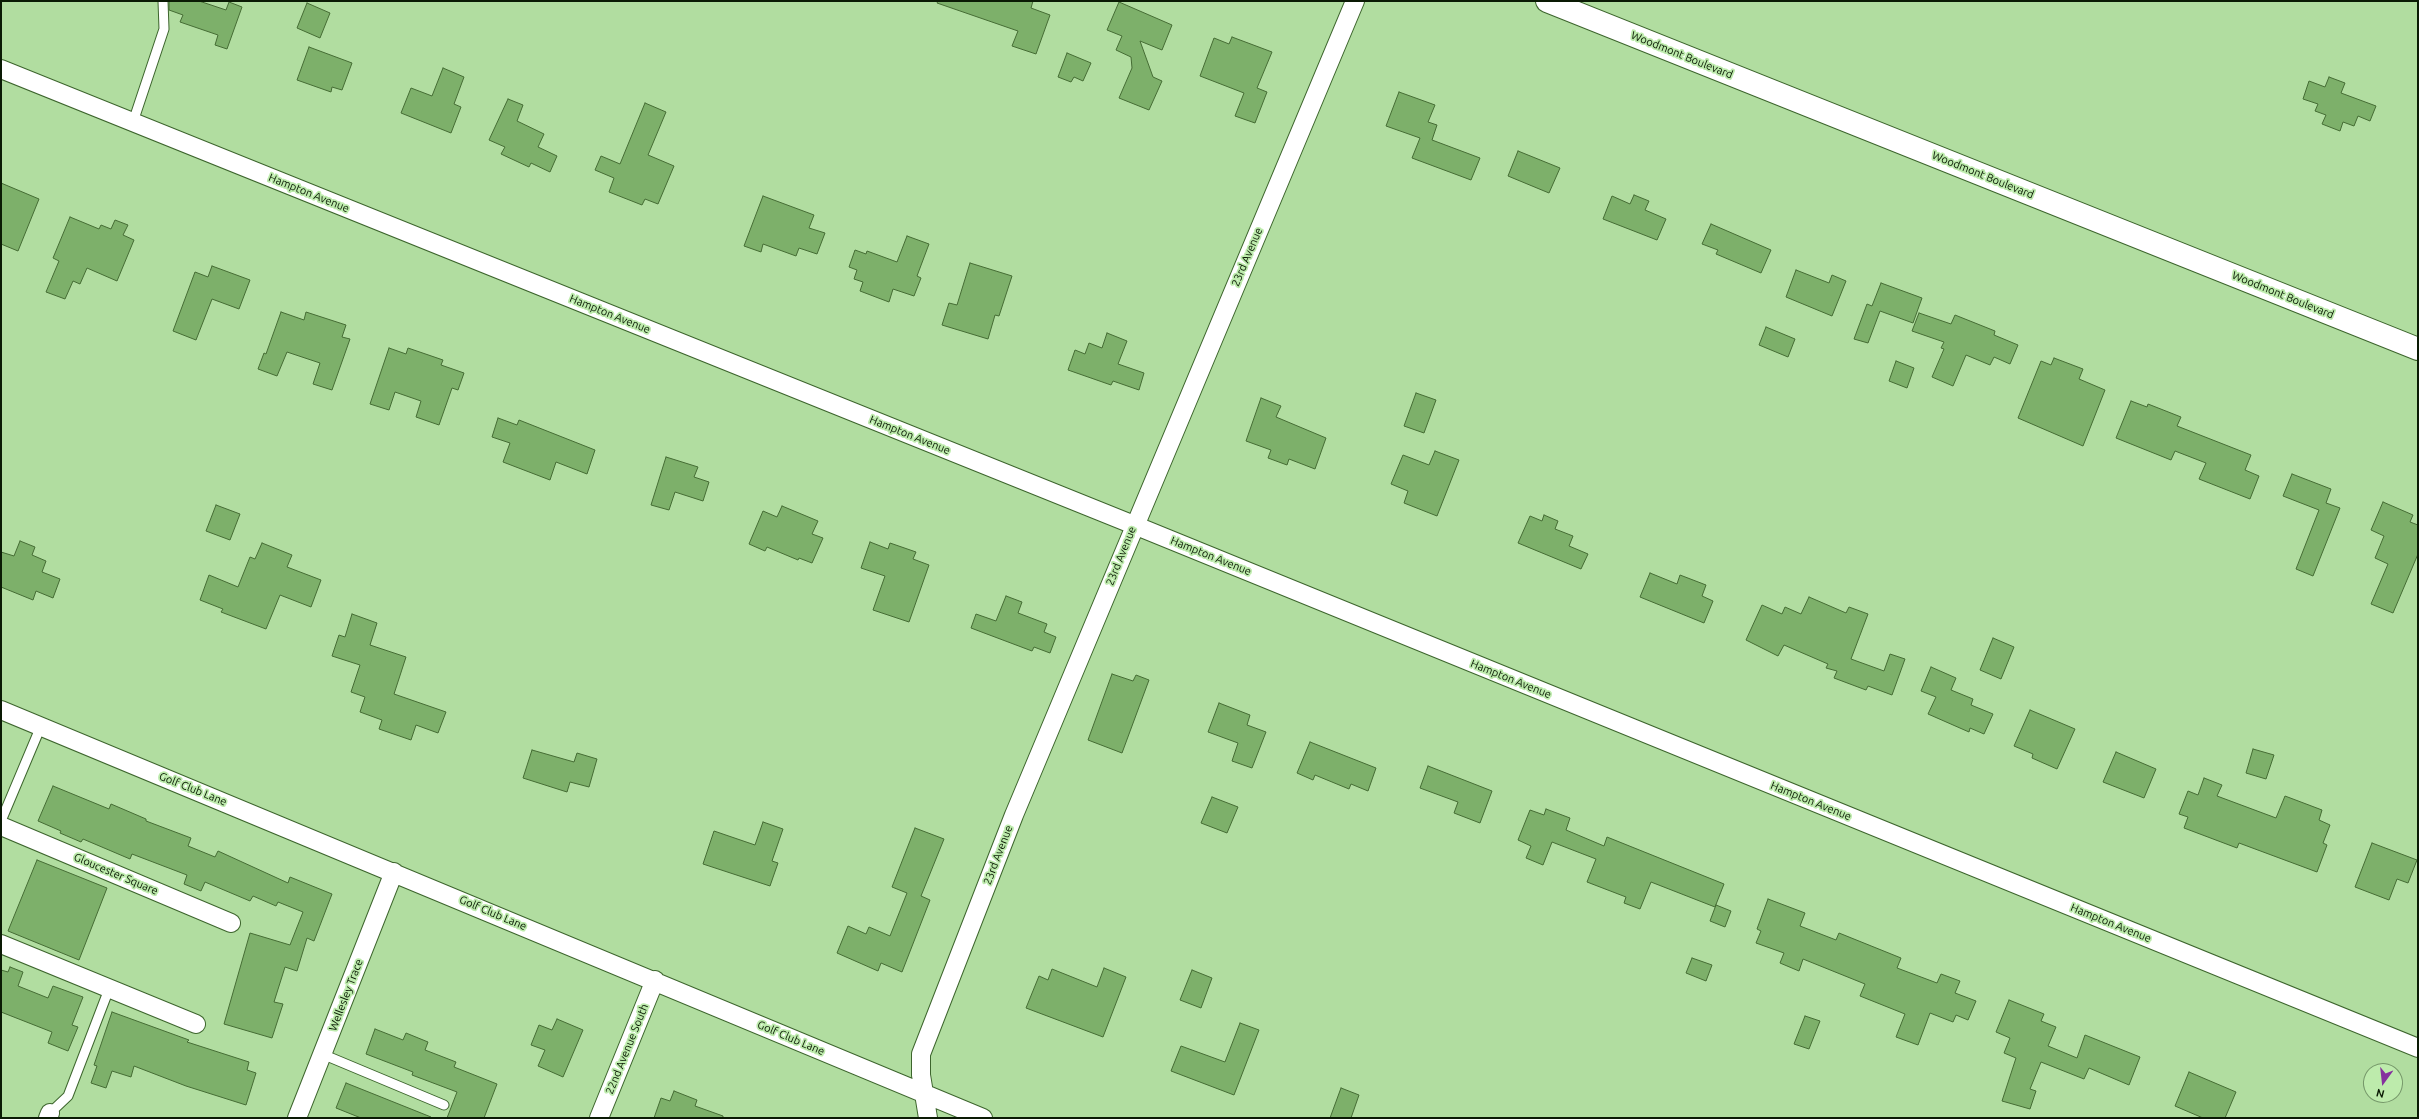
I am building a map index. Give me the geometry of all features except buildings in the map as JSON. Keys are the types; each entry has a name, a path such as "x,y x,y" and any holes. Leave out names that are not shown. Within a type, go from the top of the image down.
{"main road":[{"name":"Woodmont Boulevard","path":"1547,1 2418,349"}],"street":[{"name":"23rd Avenue","path":"928,1118 921,1075 921,1054 1014,815 1354,1"},
{"name":"Hampton Avenue","path":"1,69 1134,525 2418,1048"},
{"name":"Golf Club Lane","path":"1,710 655,980 983,1118"},
{"name":"Gloucester Square","path":"1,826 231,923"},
{"name":"Wellesley Trace","path":"297,1118 394,872"},
{"path":"1,944 196,1024"},
{"name":"22nd Avenue South","path":"599,1118 655,980"}],"lane":[{"path":"133,122 164,29 163,1"},
{"path":"1,821 42,726"},
{"path":"49,1116 68,1096 109,989"},
{"path":"322,1054 444,1105"}]}
